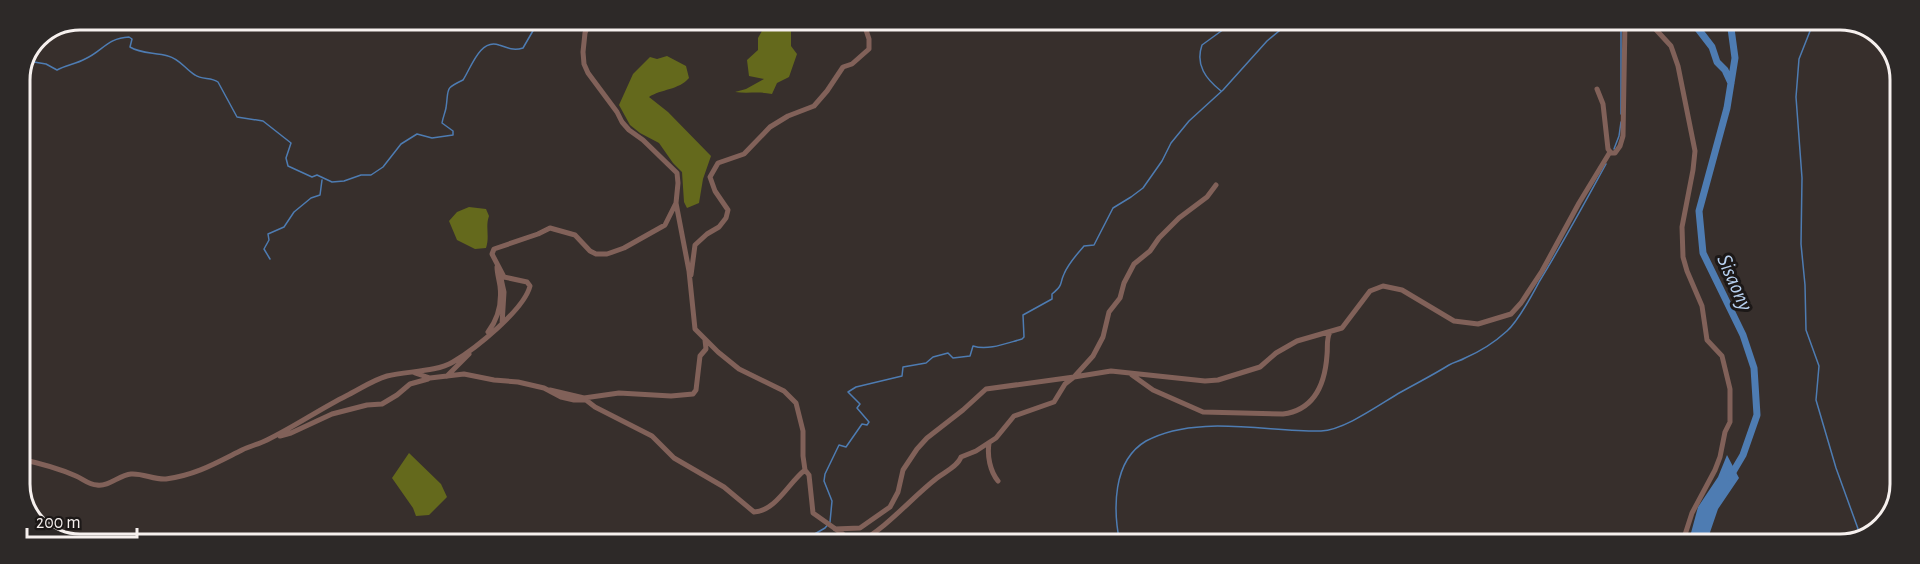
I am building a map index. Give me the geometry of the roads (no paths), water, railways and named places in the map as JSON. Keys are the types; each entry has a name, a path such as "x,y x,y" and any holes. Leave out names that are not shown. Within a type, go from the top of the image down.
{"street":[{"path":"586,30 583,52 588,74 629,130 643,140 676,173 678,183 676,202 696,329 718,352 739,369 784,391 796,403 803,431 803,456 813,513 842,534"},
{"path":"691,288 695,245 719,227 726,218 728,210 710,177 718,162 744,154 770,127 788,116 814,106 843,67 852,64 869,49 866,30"},
{"path":"831,526 860,528 890,507 898,492 903,470 917,449 986,389 1074,377 1099,371 1199,381 1218,380 1260,367 1289,345 1345,326 1370,291 1383,286 1402,290 1454,321 1478,324 1511,314 1542,271 1579,203 1612,153 1620,146 1623,136 1624,30"},
{"path":"1656,30 1671,46 1678,66 1695,151 1682,227 1683,257 1702,306 1707,340 1722,356 1730,389 1730,422 1725,432 1716,470 1692,513 1685,534"},
{"path":"1597,89 1603,104 1612,153"},
{"path":"872,534 959,462 961,456 976,452 1000,434 1014,416 1054,402 1065,384 1093,356 1103,337 1109,312 1120,298 1124,283 1134,264 1150,251 1159,238 1179,218 1207,197 1216,185"},
{"path":"502,324 504,292 492,255 494,249 550,228 575,235 584,246 596,254 615,252 665,225 676,202"},
{"path":"447,376 484,338 502,324 520,304 530,286 520,279 507,279 498,268"},
{"path":"484,338 495,322 500,308 498,268"},
{"path":"1128,373 1153,390 1203,412 1283,414 1296,412 1310,402 1321,385 1327,358 1327,337 1330,332"},
{"path":"270,438 291,433 320,418 338,412 382,404 414,382 464,374 518,382 584,398 628,393 671,396 693,394 696,390 700,356 707,347 704,337"},
{"path":"30,462 77,476 97,486 133,474 164,479 193,474 270,438 314,412 373,382 387,376 451,363 475,347"},
{"path":"414,372 430,378"},
{"path":"549,390 561,397 586,400 646,433 659,441 674,458 724,487 754,512 759,512 776,500 805,470"},
{"path":"989,443 990,464 998,481"}],"water":[{"path":"1727,455 1739,478 1718,509 1709,534 1691,534 1698,507 1718,477"}],"waterway":[{"path":"34,62 46,64 57,70 91,56 110,42 129,37 132,39 130,47 143,52 172,57 198,77 218,82 237,117 263,121 291,143 286,158 288,166 312,177 317,175 332,182 371,175 383,167 401,144 417,134 432,138 453,135 453,131 442,123 450,88 463,80 477,55 486,46 492,44 514,49 523,48 533,30"},
{"path":"1221,91 1203,71 1200,52 1202,45 1223,30"},
{"path":"815,534 830,522 832,501 824,481 839,445 846,447 862,424 867,425 869,422 857,408 860,404 848,392 856,387 902,376 903,367 926,363 933,357 948,353 953,358 970,356 973,346 991,347 1022,339 1024,337 1023,315 1052,299 1052,294 1060,286 1070,263 1084,246 1094,245 1113,208 1143,188 1162,161 1171,143 1189,121 1223,90 1267,41 1280,30"},
{"path":"1621,30 1621,114"},
{"path":"1699,30 1712,47 1717,62 1725,70 1731,83"},
{"name":"Sisaony","path":"1730,477 1743,455 1757,415 1754,368 1743,335 1703,253 1699,211 1727,108 1735,58 1731,30"},
{"path":"1810,30 1799,59 1796,97 1802,178 1801,244 1806,330 1819,366 1816,400 1836,468 1858,530"},
{"path":"1614,149 1621,122"},
{"path":"1118,534 1116,502 1121,473 1135,450 1146,441 1166,433 1209,426 1300,431 1330,430 1362,416 1498,339 1524,308 1606,164"},
{"path":"270,259 264,249 269,240 268,234 284,227 294,212 311,198 320,195 322,180"}]}
